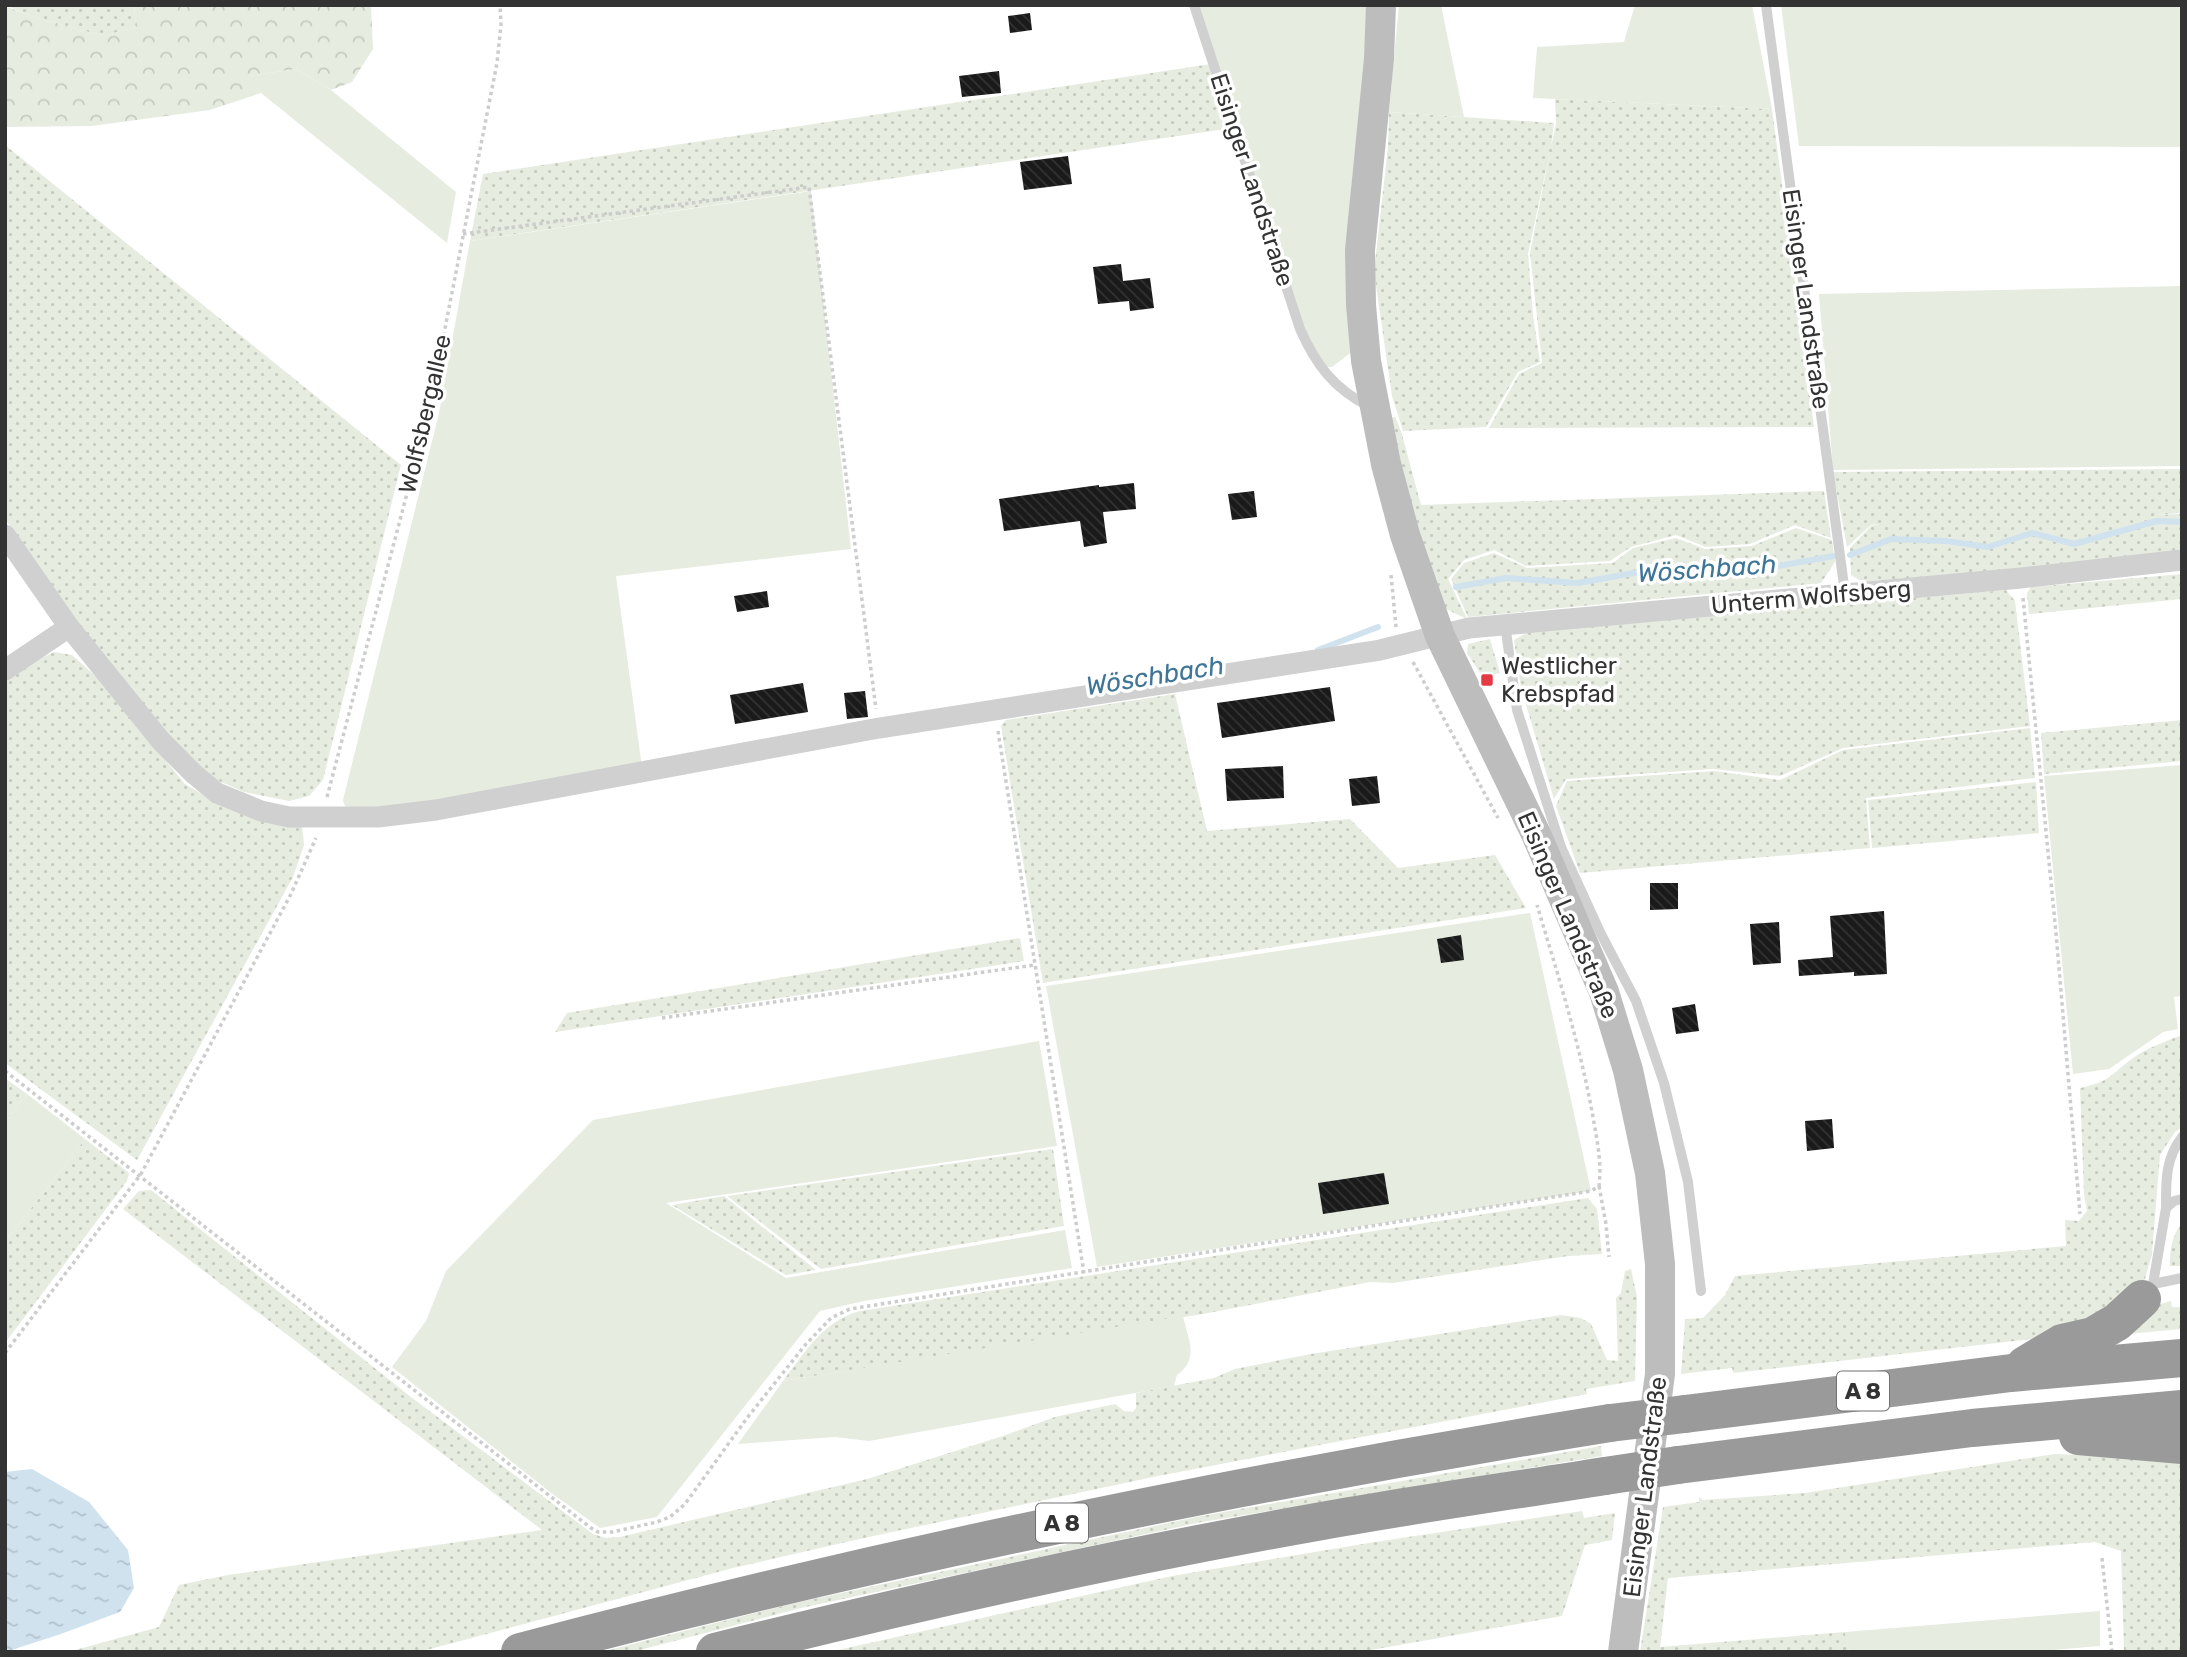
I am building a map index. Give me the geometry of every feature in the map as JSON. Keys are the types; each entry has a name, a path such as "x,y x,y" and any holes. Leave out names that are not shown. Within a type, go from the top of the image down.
{"highway":[{"path":"2011,1373 2062,1343 2093,1336 2117,1322 2148,1292"},
{"name":"A 8","path":"520,1652 800,1581 1126,1509 1410,1457 1610,1423 2011,1373 2182,1358"},
{"name":"A 8","path":"715,1652 967,1592 1322,1521 1678,1465 1972,1428 2182,1409"},
{"path":"1972,1428 2182,1445"}],"main road":[{"name":"Eisinger Landstraße","path":"1381,5 1379,59 1360,250 1365,350 1386,464 1405,535 1440,636 1536,834 1597,972 1628,1070 1650,1173 1660,1264 1660,1374 1623,1652"}],"street":[{"path":"5,535 69,627 5,670"},
{"name":"Unterm Wolfsberg","path":"69,627 161,741 217,793 261,811 289,817 378,817 436,810 878,728 995,712 1380,650 1469,628 2021,578 2182,560"}],"lane":[{"name":"Eisinger Landstraße","path":"1194,5 1300,329 1312,356 1322,371 1343,391 1374,409"},
{"name":"Eisinger Landstraße","path":"1766,5 1845,593"},
{"name":"Eisinger Landstraße","path":"1505,625 1517,710 1556,834 1601,934 1636,1001 1664,1083 1688,1182 1701,1291"},
{"path":"2148,1292 2166,1208 2168,1162 2172,1149 2182,1137"},
{"path":"2166,1208 2174,1201 2182,1199"},
{"path":"2148,1292 2182,1278"}],"path":[{"name":"Wolfsbergallee","path":"5,1353 141,1174 310,855 323,818 332,773 429,410 497,63 500,5"},
{"path":"463,234 809,187 878,728"},
{"path":"2021,578 2080,1214"},
{"path":"1404,644 1502,826"},
{"path":"995,712 1084,1273"},
{"path":"1537,904 1572,1023 1590,1102 1600,1160 1599,1186 1609,1257"},
{"path":"662,1018 1034,965"},
{"path":"5,1071 141,1174 598,1532 612,1532 657,1522 670,1517 685,1504 747,1418 806,1344 821,1327 839,1313 862,1306 1591,1191 1599,1186"},
{"path":"2102,1558 2112,1652"}],"green space":[{"path":"5,5 134,5 136,27 103,36 31,16"},
{"path":"134,5 371,5 373,49 352,82 331,90 296,69 249,76 261,93 210,110 92,126 5,127 5,6 103,36 136,27"},
{"path":"1197,5 1371,5 1349,215 1348,271 1353,351 1332,367 1326,367 1313,355"},
{"path":"1399,5 1441,5 1464,117 1389,112"},
{"path":"1635,5 1752,5 1772,109 1533,98 1537,47 1624,42"},
{"path":"1781,5 2182,5 2182,147 1799,146"},
{"path":"1211,64 1232,128 470,241 483,174"},
{"path":"296,69 331,90 456,192 447,243 261,93 248,76"},
{"path":"1555,99 1772,109 1814,427 1489,428 1519,374 1542,363 1530,253 1550,151 1528,254 1540,362 1518,372 1486,427 1403,431 1392,396 1374,272 1388,147 1389,112 1554,123 1551,147 1556,124"},
{"path":"5,145 401,465 323,780 309,796 289,801 244,792 205,775 123,686 5,519"},
{"path":"811,191 851,549 616,576 642,767 431,804 352,809 345,806 343,800 439,413 470,241"},
{"path":"2182,286 2182,466 1833,470 1819,294"},
{"path":"1395,417 1421,505 1824,491 1831,538 1795,525 1750,544 1706,547 1676,535 1631,547 1610,561 1526,566 1494,550 1464,560 1448,579 1467,619 1444,608 1411,527 1385,419"},
{"path":"2182,469 2182,513 2152,515 2182,514 2182,554 1862,582 1851,575 1850,548 1871,526 1879,524 1871,525 1847,547 1833,472"},
{"path":"1796,528 1832,540 1835,562 1821,583 1468,617 1451,579 1464,563 1494,553 1527,568 1613,563 1633,548 1676,538 1705,549 1752,546"},
{"path":"2182,574 2182,599 2029,614 2027,593 2031,587"},
{"path":"2006,590 2015,601 2030,726 1843,748 1780,776 1713,769 1566,779 1554,799 1521,688 1514,640 1528,632"},
{"path":"1490,639 1500,673 1483,677 1467,653 1468,644"},
{"path":"54,652 72,655 100,680 185,784 212,800 302,826 304,845 293,877 137,1160 5,1063 5,681"},
{"path":"1175,694 1207,831 1350,819 1398,868 1495,855 1526,908 1043,983 1001,726 1006,720"},
{"path":"2182,720 2182,761 2044,774 2041,733"},
{"path":"2030,728 2035,778 1866,798 1870,848 1580,873 1556,806 1567,781 1714,771 1780,780 1843,750"},
{"path":"2182,765 2182,996 2174,997 2178,1029 2163,1032 2109,1069 2073,1074 2044,776"},
{"path":"2036,782 2039,833 1872,848 1868,800"},
{"path":"1530,913 1591,1191 1097,1267 1046,986"},
{"path":"1020,938 1024,961 555,1032 567,1013"},
{"path":"2182,1035 2182,1127 2175,1132 2160,1155 2152,1254 2145,1279 2137,1292 2067,1335 1733,1373 1732,1368 1681,1374 1685,1319 1703,1318 1725,1295 1735,1276 2066,1246 2065,1220 2079,1221 2087,1211 2080,1088 2106,1079 2141,1053"},
{"path":"1039,1041 1057,1146 666,1203 786,1278 1065,1230 1072,1268 864,1301 820,1311 657,1517 600,1528 550,1492 392,1367 426,1321 446,1271 593,1120"},
{"path":"5,1078 27,1094 5,1122"},
{"path":"27,1094 85,1139 5,1242 5,1122"},
{"path":"85,1139 129,1173 127,1181 5,1343 5,1242"},
{"path":"1053,1149 1064,1226 821,1269 727,1196"},
{"path":"151,1190 411,1397 593,1534 606,1538 620,1537 867,1479 1055,1417 1115,1404 1124,1411 1133,1412 1136,1408 1136,1393 1214,1378 1235,1369 1311,1354 1561,1315 1581,1318 1591,1324 1607,1360 1618,1361 1616,1298 1621,1293 1625,1271 1631,1269 1637,1297 1635,1381 1586,1389 1587,1394 1158,1476 873,1536 733,1568 419,1652 68,1652 159,1627 179,1585 228,1575 542,1530 123,1209 139,1191"},
{"path":"724,1196 816,1270 786,1275 672,1205"},
{"path":"1588,1198 1597,1209 1602,1254 1568,1256 1393,1283 1370,1282 1203,1314 783,1381 825,1330 835,1322 860,1311"},
{"path":"2182,1223 2182,1266 2170,1266 2172,1244"},
{"path":"2171,1301 2172,1307 2182,1307 2182,1329 2126,1334 2150,1307"},
{"path":"1183,1316 1190,1355 1184,1369 1177,1375 1174,1386 869,1441 835,1437 738,1444 783,1381"},
{"path":"1601,1446 1602,1456 1202,1522 801,1608 632,1652 601,1652 799,1602 1201,1516"},
{"path":"2055,1454 2182,1460 2182,1652 2124,1652 2121,1551 2095,1542 1668,1578 1660,1647 1845,1632 1849,1652 1640,1652 1663,1507 1699,1502 1699,1497 1703,1500 1805,1493"},
{"path":"1582,1511 1584,1518 1615,1513 1612,1540 1585,1545 1562,1616 1360,1652 829,1652 1172,1576"},
{"path":"2100,1611 2100,1646 2028,1652 1849,1652 1845,1632"}],"water":[{"path":"32,1469 89,1502 128,1550 134,1588 120,1612 5,1652 5,1472"}],"building":[{"path":"1030,13 1032,30 1010,33 1008,16"},
{"path":"999,71 1001,93 962,97 959,76"},
{"path":"1068,156 1072,184 1024,190 1020,162"},
{"path":"1121,264 1123,281 1150,278 1154,308 1130,311 1129,301 1098,304 1093,267"},
{"path":"1134,483 1136,509 1103,512 1107,543 1084,547 1080,521 1004,531 999,499 1099,485"},
{"path":"1254,491 1257,517 1232,520 1228,494"},
{"path":"767,591 769,607 737,612 734,596"},
{"path":"803,683 808,712 735,724 730,695"},
{"path":"1330,687 1335,721 1222,738 1217,703"},
{"path":"865,691 868,717 847,719 844,693"},
{"path":"1283,766 1284,798 1227,801 1225,769"},
{"path":"1377,776 1380,803 1352,806 1349,779"},
{"path":"1650,883 1678,883 1678,909 1650,910"},
{"path":"1884,911 1887,974 1854,976 1854,972 1799,976 1798,960 1833,957 1830,916"},
{"path":"1779,922 1781,963 1753,965 1750,924"},
{"path":"1461,935 1464,960 1441,963 1437,939"},
{"path":"1695,1004 1699,1031 1676,1034 1672,1008"},
{"path":"1832,1119 1834,1148 1807,1151 1805,1121"},
{"path":"1384,1173 1389,1204 1323,1214 1318,1183"}],"waterway":[{"name":"Wöschbach","path":"1850,555 1891,539 1946,541 1988,547 2032,533 2074,544 2157,521 2182,522"},
{"name":"Wöschbach","path":"1456,587 1506,578 1578,583 1656,569 1750,571 1834,556"},
{"name":"Wöschbach","path":"1318,650 1378,627"}],"place":[{"name":"Westlicher Krebspfad","path":"1487,680"}]}
